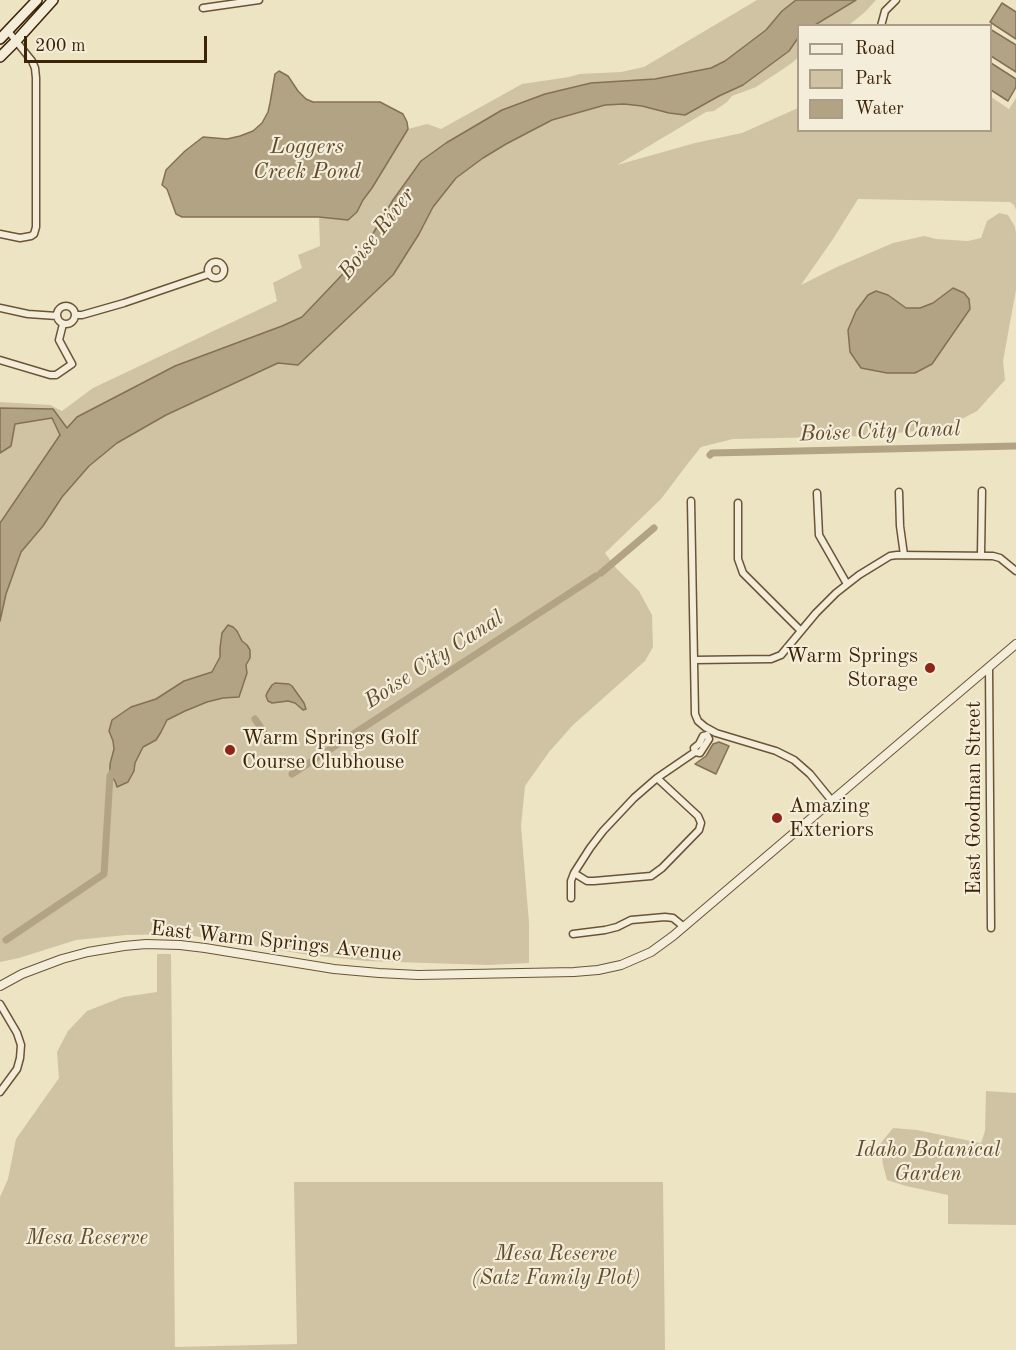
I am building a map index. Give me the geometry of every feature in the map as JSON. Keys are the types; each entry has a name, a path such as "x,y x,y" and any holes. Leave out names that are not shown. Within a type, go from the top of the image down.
{"main road":[{"path":"0,39 37,0"},
{"path":"0,57 53,0"}],"street":[{"path":"203,8 259,0"},
{"path":"882,24 885,11 896,0"},
{"path":"0,234 20,238 31,236 36,227 36,78 32,61 8,31"},
{"path":"76,315 124,303 209,274"},
{"path":"63,324 57,315 59,309 67,306 73,308 76,315"},
{"path":"0,308 28,314 57,315"},
{"path":"63,324 72,322 76,315"},
{"path":"0,360 56,375 72,364 59,340 63,324"},
{"path":"981,555 982,491"},
{"path":"899,492 904,555"},
{"path":"817,494 819,535 847,584"},
{"path":"691,501 695,714 698,721 709,733 785,755 810,774 831,801"},
{"path":"738,503 738,559 743,573 801,631"},
{"path":"694,660 776,658 825,603 847,584 890,556 993,556 1000,558 1016,571"},
{"name":"East Warm Springs Avenue","path":"0,986 22,974 62,959 92,951 146,944 206,948 379,974 574,972 598,970 621,964 651,952 684,927 1016,644"},
{"name":"East Goodman Street","path":"989,666 991,928"},
{"path":"571,898 574,873 590,848 618,814 657,778 695,752 700,753 709,740 709,733"},
{"path":"574,873 587,881 651,876 662,868 699,830 701,823 698,816 657,778"},
{"path":"573,934 605,930 631,920 665,917 673,918 684,927"},
{"path":"0,1004 17,1033 21,1045 21,1058 17,1069 0,1092"}],"green space":[{"path":"757,0 796,0 782,11 766,30 725,61 711,68 655,79 591,83 544,94 502,110 446,143 421,161 393,200 359,257 302,317 175,366 78,417 67,428 53,409 0,408 0,402 50,405 62,411 93,388 277,301 273,283 302,268 298,255 320,246 319,217 348,220 357,212 408,129 427,124 441,129 522,84 580,74 621,72 644,67"},
{"path":"856,0 876,0 850,24 818,24"},
{"path":"797,39 797,59 789,65 756,87 732,96 714,111 706,112 617,165 695,143 742,133 797,108 797,132 992,132 992,98 1009,109 1016,98 1016,210 1010,202 858,199 801,285 893,243 924,236 968,241 981,238 987,221 999,213 1008,215 1016,234 1016,290 1003,361 1005,380 977,411 952,424 867,436 733,439 701,447 661,499 605,553 616,568 639,591 652,615 653,647 645,661 573,725 549,752 525,786 521,826 529,923 529,963 488,965 366,961 309,955 182,934 126,935 76,940 0,962 0,621 6,594 21,552 43,526 62,497 89,466 117,443 166,415 278,363 298,364 393,275 433,207 455,179 483,158 552,120 605,105 642,106 685,115 743,85 789,51"},
{"path":"52,418 60,435 0,523 0,453 11,446 15,424"},
{"path":"157,954 171,954 175,1347 297,1344 294,1182 663,1182 665,1350 0,1350 0,1197 8,1179 16,1139 59,1078 57,1052 68,1031 87,1011 123,997 157,992"},
{"name":"Idaho Botanical Garden","path":"986,1091 1016,1093 1016,1225 948,1224 948,1195 887,1180 880,1144 893,1128 917,1130 981,1143 985,1131"}],"water":[{"name":"Boise River","path":"796,0 856,0 817,24 797,24 797,39 789,51 743,85 685,115 642,106 605,105 552,120 483,158 456,178 433,207 393,275 298,365 278,363 166,415 117,443 89,466 62,497 43,526 21,552 6,594 0,621 0,523 60,435 52,418 15,424 11,446 0,453 0,408 53,409 67,428 77,417 175,366 302,317 359,257 393,200 421,161 446,143 502,110 545,94 591,83 655,79 711,68 725,61 766,30 782,11"},
{"path":"1002,3 1016,12 1016,39 990,22"},
{"path":"992,30 1016,45 1016,72 992,57"},
{"path":"992,64 1016,79 1016,87 1008,101 992,91"},
{"name":"Loggers Creek Pond","path":"279,71 288,76 306,99 313,102 380,102 403,114 408,129 357,212 348,220 319,217 182,217 176,214 167,189 162,185 166,170 203,137 227,139 253,131 262,123 268,112 275,74"},
{"path":"953,288 964,293 969,299 970,309 932,364 915,373 887,373 861,368 850,352 848,330 856,311 868,295 876,291 888,295 906,308 920,308 933,303"},
{"path":"228,625 237,631 250,650 250,658 246,665 247,673 239,697 207,702 167,720 156,740 143,747 128,782 117,787 110,776 114,749 109,731 112,720 131,707 156,699 184,681 212,672 220,657 222,633"},
{"path":"275,683 292,686 306,709 303,710 295,703 288,701 272,703 268,701 267,693"},
{"path":"719,742 729,746 716,774 695,764 706,756 713,744"}],"waterway":[{"name":"Boise City Canal","path":"710,455 712,453 1016,446"},
{"name":"Boise City Canal","path":"601,573 654,528"},
{"name":"Boise City Canal","path":"292,774 596,576"},
{"name":"Boise City Canal","path":"255,719 270,741"},
{"name":"Boise City Canal","path":"6,940 104,874 110,776 115,769"}],"place":[{"name":"Warm Springs Storage","path":"930,668"},
{"name":"Warm Springs Golf Course Clubhouse","path":"230,750"},
{"name":"Amazing Exteriors","path":"777,818"}],"park label":[{"name":"Mesa Reserve","path":"87,1238"},
{"name":"Mesa Reserve (Satz Family Plot)","path":"556,1266"}]}
